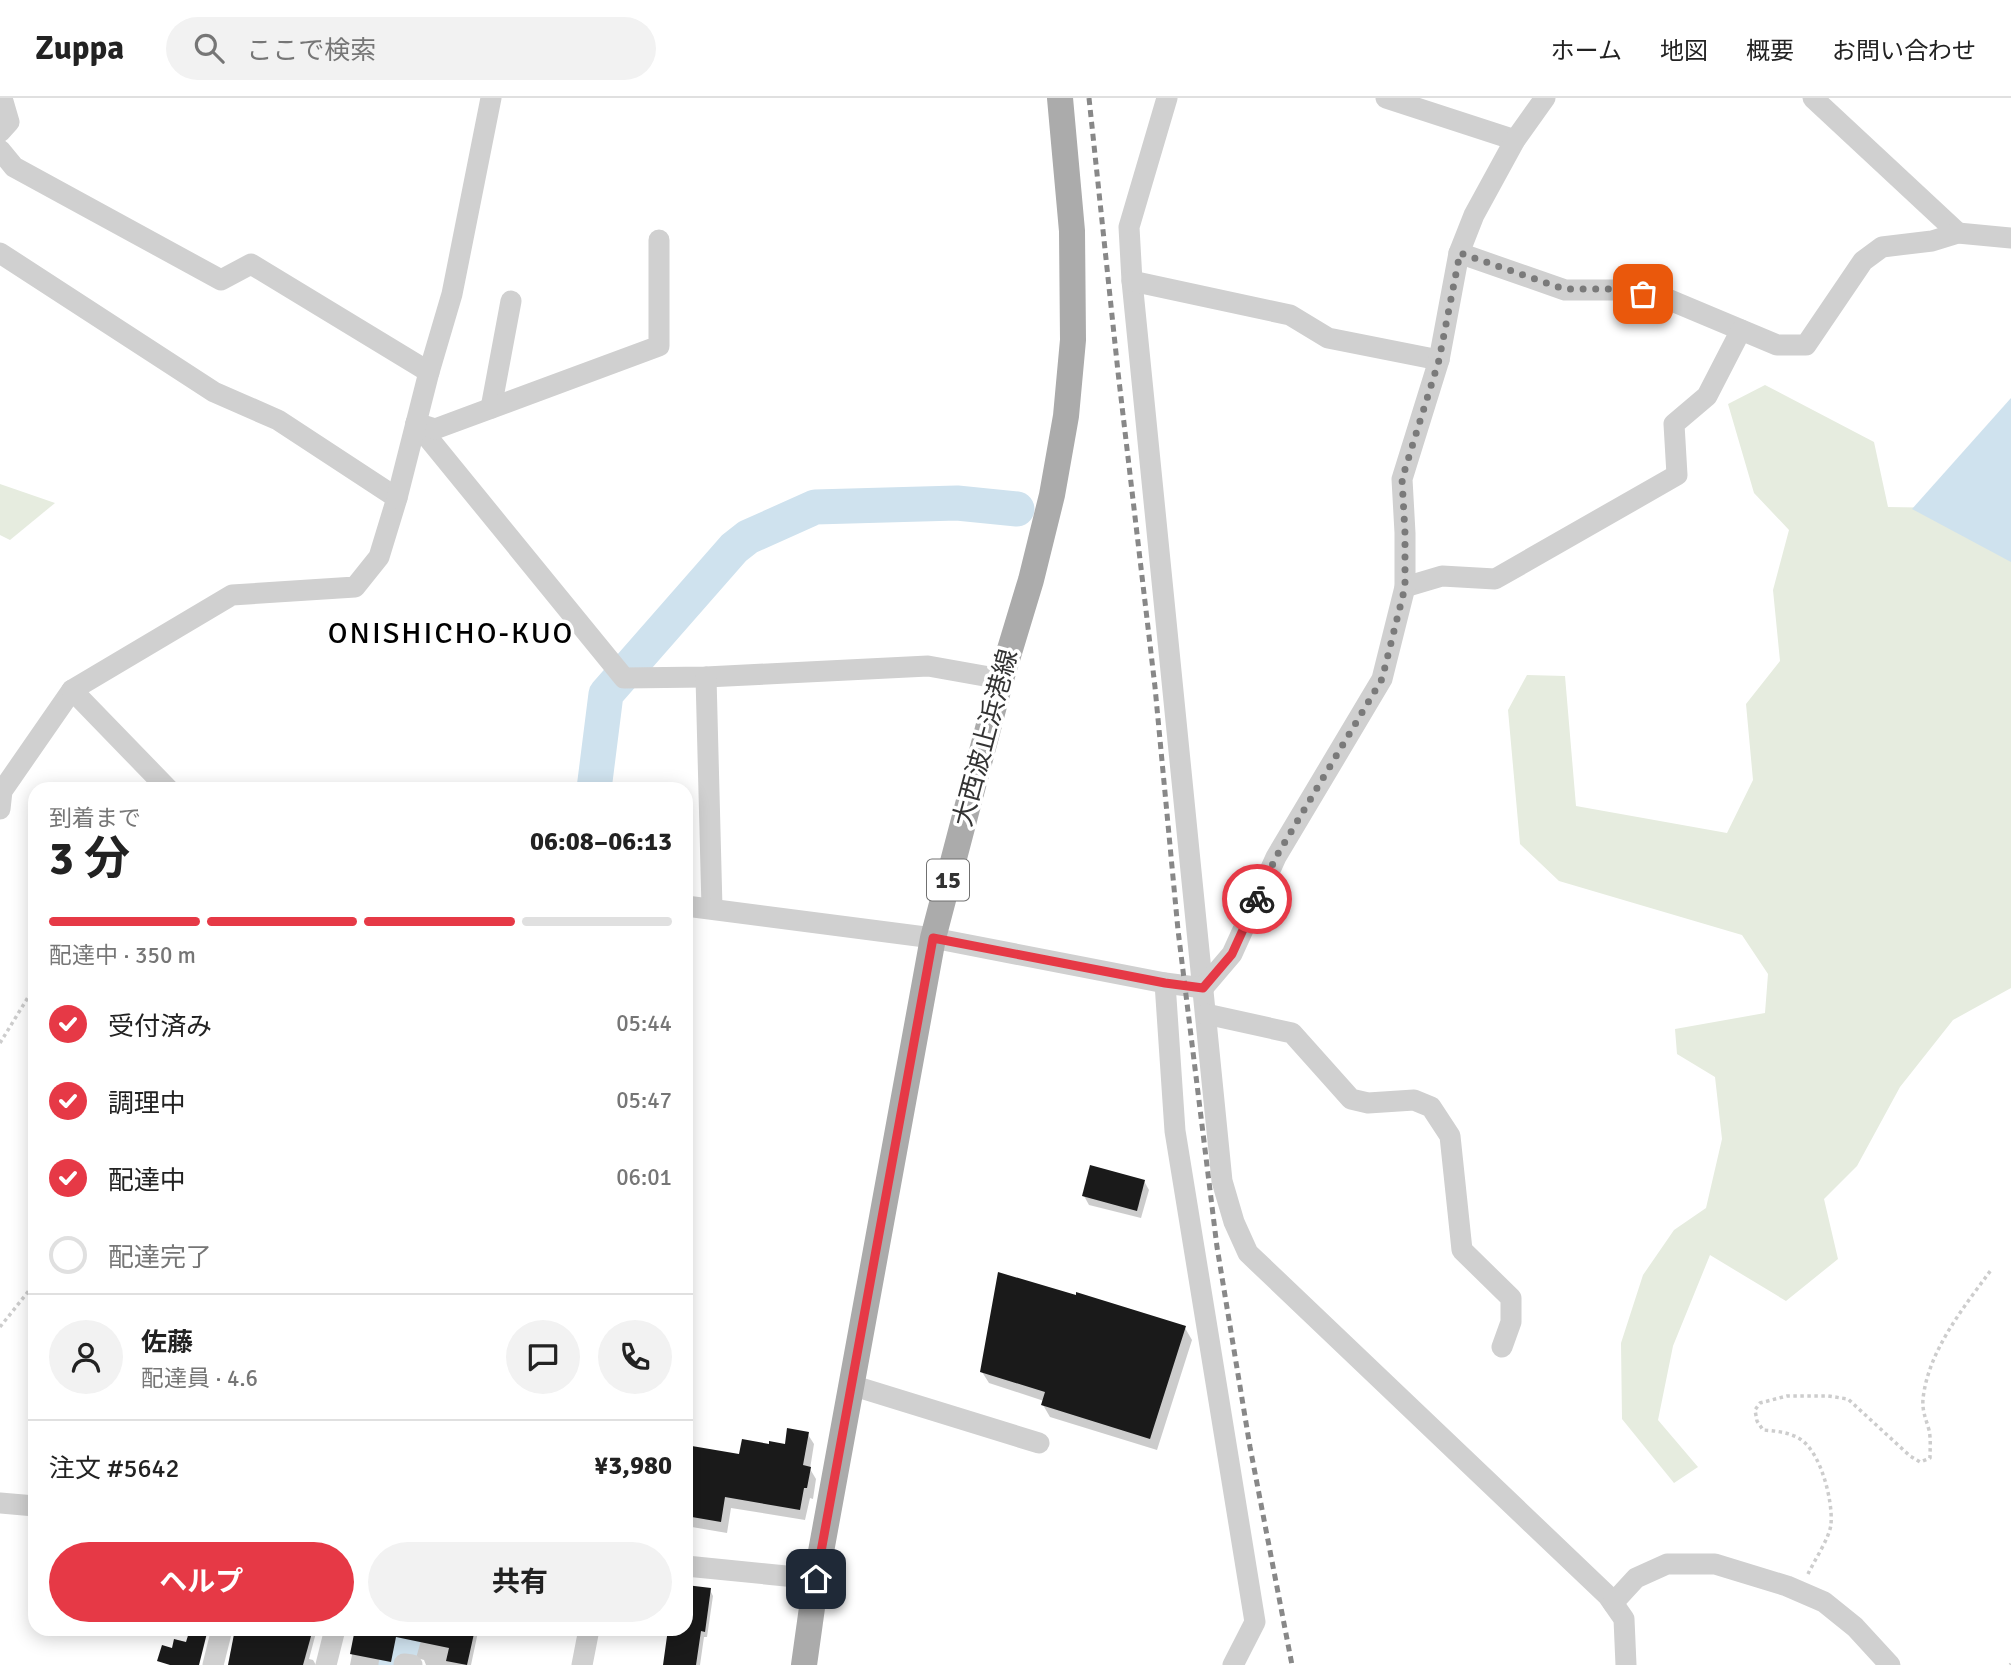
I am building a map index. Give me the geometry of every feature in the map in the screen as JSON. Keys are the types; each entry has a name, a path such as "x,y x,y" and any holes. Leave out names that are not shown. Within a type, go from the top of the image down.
{"main road":[{"name":"大西波止浜港線","path":"804,1665 816,1579 933,938 1001,679 1031,580 1046,520 1066,416 1073,340 1072,258 1060,98"}],"street":[{"path":"0,132 9,122 2,98"},
{"path":"0,809 2,791 72,690 232,595 355,587 379,557 452,294 491,98"},
{"path":"1167,98 1129,226 1132,281 1222,1181 1234,1222 1248,1254 1598,1586 1624,1619 1626,1665"},
{"path":"1386,98 1516,140"},
{"path":"1203,988 1232,954 1276,857 1382,679 1405,587 1402,479 1439,360 1460,253 1474,215 1516,140 1545,98"},
{"path":"1813,98 1958,233"},
{"path":"0,150 14,167 220,280 251,264 429,372"},
{"path":"1460,253 1564,289 1622,289 1665,298 1777,345 1806,345 1863,261 1881,247 1932,241 1958,233 2011,238"},
{"path":"416,423 435,429 659,346 659,240"},
{"path":"0,253 214,392 278,420 397,498"},
{"path":"1132,281 1290,315 1328,338 1439,360"},
{"path":"491,408 510,301"},
{"path":"1405,587 1442,576 1495,579 1677,475 1674,424 1707,396 1741,330"},
{"path":"416,423 624,678 706,677 929,666 1001,679"},
{"path":"706,677 712,908"},
{"path":"72,690 161,782"},
{"path":"693,907 933,938 1203,988"},
{"path":"1165,983 1175,1131 1255,1622 1233,1665"},
{"path":"1206,1014 1292,1034 1351,1099 1368,1103 1414,1100 1431,1107 1450,1136 1462,1250 1511,1298 1511,1322 1502,1348"},
{"path":"851,1385 1039,1443"},
{"path":"0,1503 28,1505"},
{"path":"1613,1603 1636,1578 1667,1564 1715,1564 1800,1591 1824,1602 1855,1627 1890,1665"},
{"path":"693,1567 816,1579"},
{"path":"213,1665 220,1636"},
{"path":"326,1665 333,1636"},
{"path":"582,1665 588,1636"}],"path":[{"path":"0,1043 28,997"},
{"path":"1800,1591 1832,1527 1822,1471 1813,1452 1803,1440 1790,1433 1763,1430 1757,1421 1755,1410 1760,1403 1787,1396 1848,1399 1910,1456 1920,1462 1930,1458 1930,1432 1923,1414 1923,1398 1928,1381 1949,1328 1991,1270"},
{"path":"0,1327 28,1292"}],"shaded area":[{"path":"1765,385 1874,442 1888,507 2011,509 2011,988 1953,1020 1900,1087 1857,1166 1824,1199 1838,1259 1786,1301 1710,1255 1673,1346 1658,1420 1698,1467 1674,1483 1622,1419 1621,1343 1643,1275 1674,1230 1706,1208 1722,1139 1715,1077 1677,1054 1675,1029 1765,1013 1768,974 1742,935 1559,881 1520,844 1508,710 1527,675 1565,676 1576,806 1727,833 1753,780 1746,704 1780,661 1773,590 1789,530 1754,493 1728,404"},
{"path":"0,484 55,503 10,540 0,535"}],"water":[{"path":"2011,398 2011,562 1912,509"}],"building":[{"path":"1090,1165 1145,1180 1137,1211 1082,1196"},
{"path":"998,1272 1076,1295 1076,1292 1186,1326 1150,1439 1041,1405 1045,1392 980,1372"},
{"path":"787,1428 809,1432 803,1465 811,1467 800,1510 725,1497 721,1522 693,1517 693,1446 739,1454 742,1439 785,1444"},
{"path":"693,1586 711,1588 705,1632 701,1631 696,1665 663,1665 667,1636 693,1636"},
{"path":"188,1636 206,1636 199,1665 170,1665 157,1661 162,1645 172,1648 174,1639 186,1642"},
{"path":"234,1636 311,1636 303,1665 228,1665"},
{"path":"354,1636 473,1636 467,1665 446,1661 449,1648 396,1637 391,1662 350,1654"}],"waterway":[{"path":"595,782 606,694 734,548 748,537 815,507 957,503 1017,509"},
{"path":"396,1665 404,1636"}],"railway":[{"path":"1089,98 1155,687 1178,930 1217,1247 1250,1447 1292,1665"}],"way so far":[{"path":"1257,899 1276,857 1382,679 1405,587 1402,479 1439,360 1460,253 1564,289 1622,289 1643,294"}],"district":[{"name":"ONISHICHO-KUO","path":"451,633"}],"route":[{"path":"816,1579 933,938 1203,988 1232,954 1257,899"}]}
